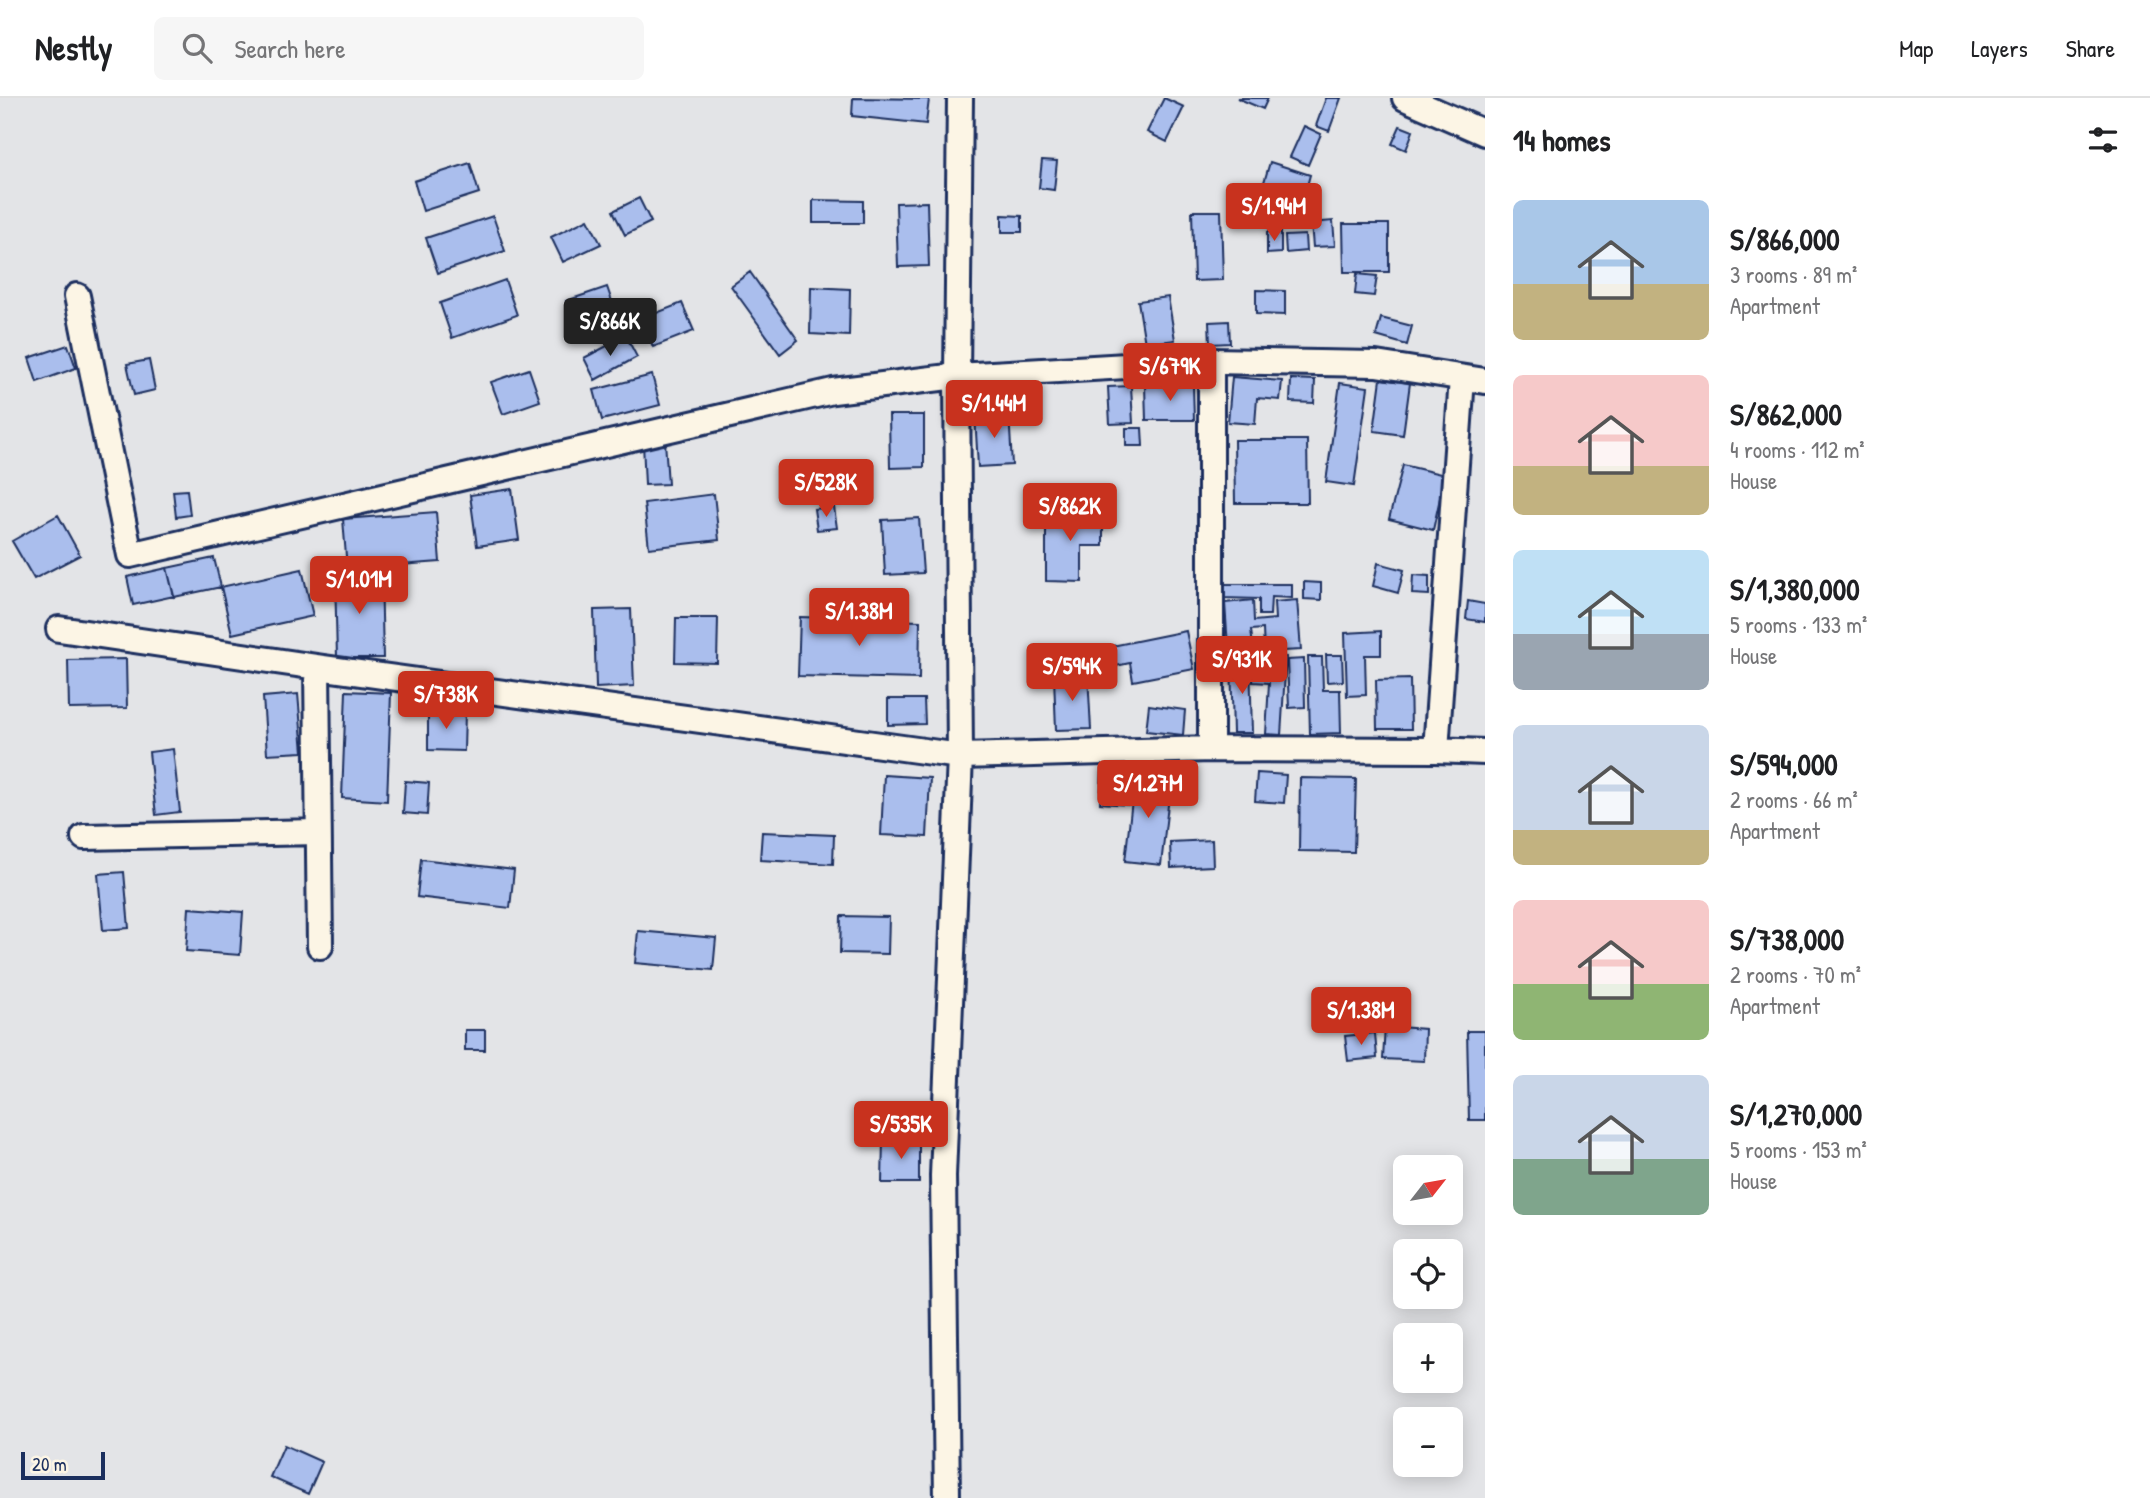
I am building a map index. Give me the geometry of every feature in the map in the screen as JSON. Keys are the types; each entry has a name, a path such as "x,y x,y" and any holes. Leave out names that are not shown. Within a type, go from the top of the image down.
{"street":[{"path":"947,1498 943,1176 960,756 957,376 960,98"},
{"path":"1405,98 1485,133"},
{"path":"77,296 130,555 833,391 957,376 1211,361 1376,364 1474,379 1436,750"},
{"path":"1211,361 1211,749"},
{"path":"59,629 960,756 1211,749 1485,752"},
{"path":"317,667 320,946"},
{"path":"84,837 318,832"}],"building":[{"path":"853,98 929,99 926,124 852,116"},
{"path":"1164,98 1184,107 1167,142 1147,132"},
{"path":"1237,98 1268,98 1263,109"},
{"path":"1326,98 1341,98 1329,131 1316,126"},
{"path":"1304,126 1321,134 1308,165 1290,157"},
{"path":"1400,126 1413,131 1406,150 1392,144"},
{"path":"1042,160 1057,161 1054,190 1039,188"},
{"path":"1270,162 1310,175 1298,218 1257,206"},
{"path":"470,163 479,193 423,211 414,181"},
{"path":"639,198 651,222 625,235 613,211"},
{"path":"813,200 863,201 863,223 813,223"},
{"path":"927,202 929,266 898,267 896,203"},
{"path":"1192,211 1221,211 1223,280 1194,281"},
{"path":"1002,215 1022,216 1022,232 1002,232"},
{"path":"493,216 505,251 438,273 426,238"},
{"path":"588,219 601,244 563,262 551,237"},
{"path":"1333,221 1335,246 1313,247 1311,223"},
{"path":"1343,224 1389,224 1389,272 1344,272"},
{"path":"1267,232 1281,232 1281,253 1267,254"},
{"path":"1305,235 1306,251 1286,253 1285,236"},
{"path":"750,272 798,340 780,354 731,286"},
{"path":"1357,274 1377,276 1374,296 1355,294"},
{"path":"505,280 517,315 452,338 440,303"},
{"path":"607,287 621,327 579,341 566,301"},
{"path":"811,287 850,289 849,336 810,334"},
{"path":"1256,290 1285,291 1285,315 1256,314"},
{"path":"1168,297 1175,340 1145,344 1138,301"},
{"path":"682,303 694,331 653,347 641,319"},
{"path":"1381,318 1412,326 1407,345 1376,336"},
{"path":"1229,321 1230,343 1210,344 1209,322"},
{"path":"626,336 637,357 595,380 584,358"},
{"path":"68,345 76,368 37,382 29,358"},
{"path":"149,360 155,390 134,395 127,364"},
{"path":"529,369 540,401 503,414 491,382"},
{"path":"652,375 660,405 602,420 594,390"},
{"path":"1232,377 1282,381 1280,400 1257,398 1255,424 1228,422"},
{"path":"1291,379 1315,380 1314,403 1290,402"},
{"path":"1381,379 1410,383 1403,435 1374,431"},
{"path":"1340,383 1368,387 1354,486 1326,482"},
{"path":"1145,385 1193,385 1194,420 1146,420"},
{"path":"1131,386 1133,423 1110,424 1108,387"},
{"path":"1009,412 1012,465 978,467 975,414"},
{"path":"889,415 924,415 924,467 890,468"},
{"path":"1126,428 1142,428 1143,446 1126,446"},
{"path":"1234,440 1307,440 1308,503 1235,503"},
{"path":"665,441 668,484 645,485 643,443"},
{"path":"1403,465 1445,475 1433,530 1389,519"},
{"path":"837,477 851,477 852,493 837,493"},
{"path":"512,489 519,540 477,546 470,495"},
{"path":"187,490 190,515 176,517 173,491"},
{"path":"714,494 719,540 649,548 644,503"},
{"path":"834,507 837,528 817,530 814,509"},
{"path":"436,512 440,562 347,569 343,519"},
{"path":"1046,512 1103,512 1103,546 1082,546 1082,582 1046,581"},
{"path":"58,515 80,555 34,579 12,541"},
{"path":"919,518 923,573 885,575 882,520"},
{"path":"214,558 221,587 174,597 167,568"},
{"path":"1378,563 1404,570 1398,593 1373,586"},
{"path":"167,568 174,596 133,605 127,577"},
{"path":"302,569 313,616 232,634 221,587"},
{"path":"381,573 383,658 337,658 335,574"},
{"path":"1413,575 1429,576 1429,595 1412,594"},
{"path":"1304,582 1321,583 1321,600 1304,599"},
{"path":"1223,584 1292,584 1292,598 1271,597 1270,615 1259,615 1259,599 1223,598"},
{"path":"1253,600 1254,621 1275,619 1274,602 1297,600 1301,650 1264,652 1263,629 1251,630 1253,646 1228,647 1225,603"},
{"path":"1468,601 1485,604 1485,622 1466,619"},
{"path":"631,609 634,686 596,688 594,610"},
{"path":"800,617 920,621 919,679 798,676"},
{"path":"676,618 718,618 717,663 675,662"},
{"path":"1186,631 1194,669 1133,681 1130,663 1111,667 1107,647"},
{"path":"1381,631 1381,655 1365,655 1366,695 1347,696 1345,633"},
{"path":"1255,655 1286,657 1281,735 1266,734 1269,683 1253,682"},
{"path":"1326,655 1342,655 1343,681 1327,682"},
{"path":"1308,657 1322,657 1323,690 1340,690 1341,733 1310,734"},
{"path":"126,659 127,708 69,709 68,660"},
{"path":"1231,659 1250,659 1252,733 1233,733"},
{"path":"1304,659 1305,707 1289,708 1287,660"},
{"path":"1088,675 1091,729 1056,730 1054,677"},
{"path":"1410,679 1411,729 1377,729 1376,680"},
{"path":"346,691 391,693 387,801 342,798"},
{"path":"298,694 303,752 267,754 263,697"},
{"path":"888,699 924,699 925,724 888,725"},
{"path":"1149,705 1185,710 1183,735 1146,731"},
{"path":"428,711 465,711 464,751 428,750"},
{"path":"173,749 180,812 156,815 149,752"},
{"path":"1102,770 1132,771 1130,805 1100,803"},
{"path":"1257,773 1286,775 1284,803 1255,801"},
{"path":"1135,774 1171,779 1161,865 1125,861"},
{"path":"884,775 930,778 927,837 881,835"},
{"path":"1300,778 1356,779 1354,852 1299,851"},
{"path":"405,781 429,783 427,815 403,813"},
{"path":"762,832 834,835 833,864 760,860"},
{"path":"1212,840 1213,866 1171,868 1170,842"},
{"path":"421,859 514,870 510,908 417,897"},
{"path":"124,872 129,928 103,930 98,874"},
{"path":"189,908 243,912 240,955 186,951"},
{"path":"841,916 889,917 888,954 840,953"},
{"path":"638,931 716,938 713,970 635,963"},
{"path":"1385,1026 1425,1029 1424,1061 1383,1059"},
{"path":"465,1030 485,1030 485,1050 465,1050"},
{"path":"1467,1031 1485,1031 1485,1120 1469,1120"},
{"path":"1375,1033 1377,1058 1348,1061 1345,1036"},
{"path":"883,1139 919,1139 919,1183 882,1183"},
{"path":"284,1445 322,1462 308,1494 270,1477"}]}
